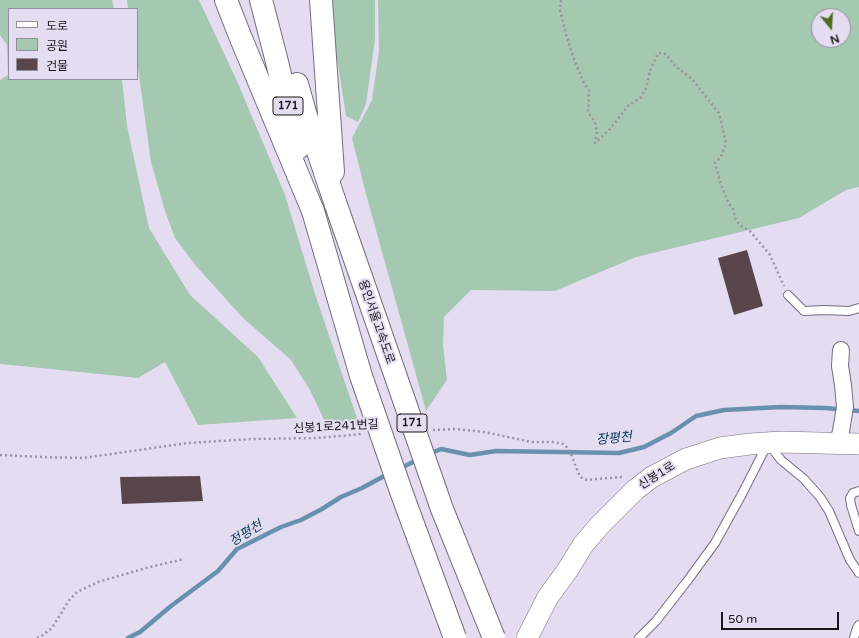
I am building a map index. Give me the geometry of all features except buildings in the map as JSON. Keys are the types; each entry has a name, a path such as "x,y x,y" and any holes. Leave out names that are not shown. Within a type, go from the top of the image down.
{"highway":[{"path":"226,0 313,212"},
{"name":"171","path":"261,0 313,212 361,376 402,494 455,638"},
{"name":"용인서울고속도로","path":"274,0 306,116 336,205 442,509 494,638"},
{"path":"321,0 336,205"}],"street":[{"path":"839,437 845,407 840,366 841,350"},
{"name":"신봉1로","path":"528,638 548,598 583,545 604,521 635,490 652,477 686,459 720,448 750,444 839,437 859,444"}],"lane":[{"path":"788,295 804,311 850,311 859,308"},
{"path":"639,638 656,621 715,543 768,443 781,460 804,479 820,497 829,511 850,560 859,573"},
{"path":"859,491 853,493 850,498 859,531"},
{"path":"854,638 859,625"}],"path":[{"path":"561,0 560,10 565,31 575,62 589,91 588,112 595,122 595,143 610,129 628,106 640,98 646,88 650,71 658,52 666,54 675,66 692,79 719,113 726,143 721,157 715,163 721,185 729,204 733,209 736,221 750,231 770,255 788,295"},
{"path":"428,430 456,429 484,432 532,442 552,442 564,444 570,449 580,477 587,480 628,476 652,477"},
{"name":"신봉1로241번길","path":"0,455 41,458 82,458 188,443 252,439 317,438 368,434"},
{"path":"37,638 52,628 70,599 77,592 98,582 184,559"}],"green space":[{"path":"0,0 112,0 114,8 8,8 8,75 7,45 0,35"},
{"path":"127,0 199,0 237,81 285,195 315,294 358,421 327,426 310,390 291,360 243,318 197,267 175,238 165,211 151,162 138,68 138,8 128,8"},
{"path":"328,0 375,0 375,39 366,104 358,122 346,116"},
{"path":"378,0 859,0 859,187 846,190 799,218 636,257 555,291 471,290 444,317 443,345 447,380 426,411 352,138 372,100 379,51"},
{"path":"8,75 8,80 122,80 127,126 149,228 190,295 258,357 297,418 198,425 165,362 138,378 0,364 0,80"}],"waterway":[{"name":"장평천","path":"429,454 441,449 470,455 496,451 619,453 644,447 671,433 696,416 724,410 781,407 825,408 859,411"},
{"name":"장평천","path":"399,469 419,459"},
{"name":"정평천","path":"128,638 140,632 171,606 218,571 237,549 281,527 301,520 341,497 388,474"}]}
